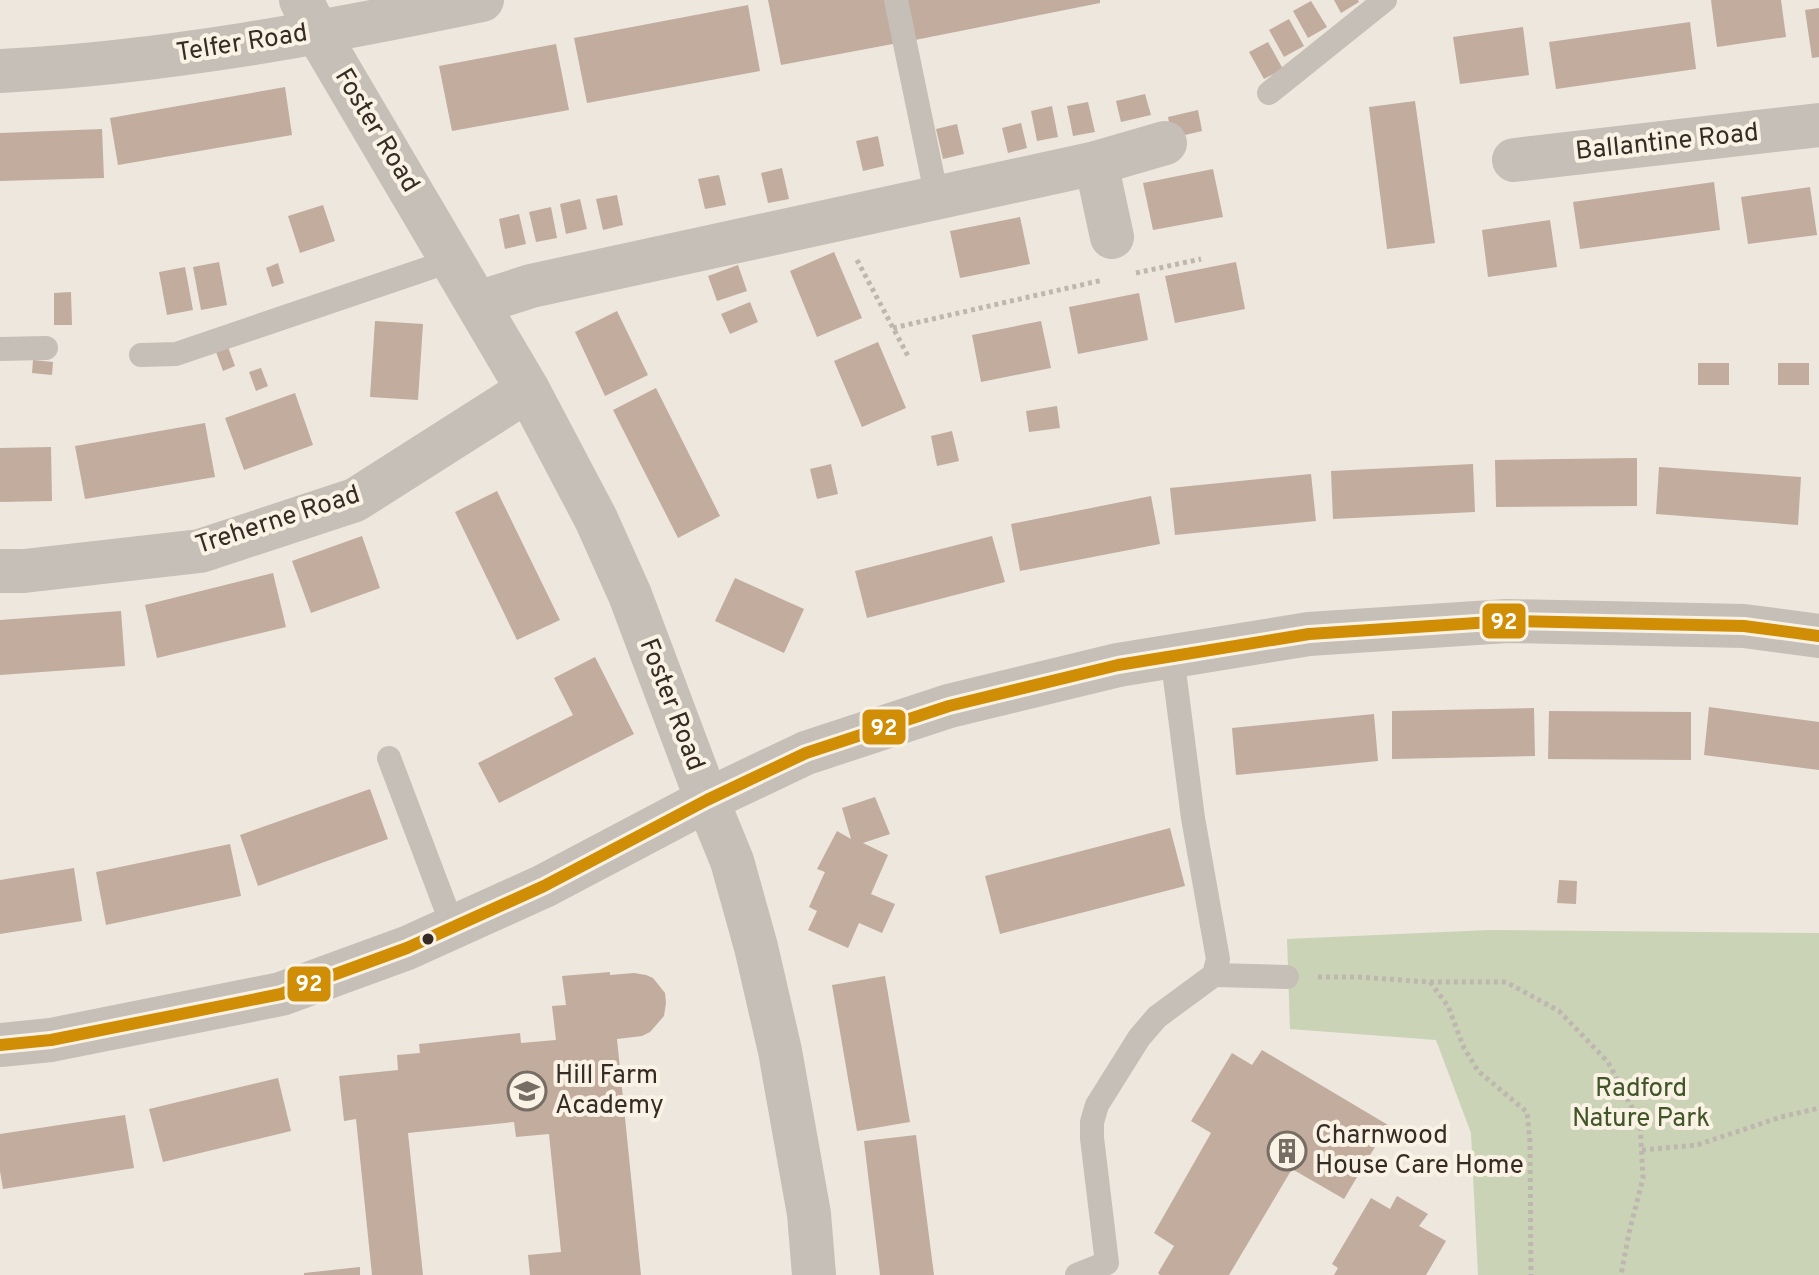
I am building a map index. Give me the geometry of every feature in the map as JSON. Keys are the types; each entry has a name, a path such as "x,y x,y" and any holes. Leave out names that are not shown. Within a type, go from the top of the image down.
{"street":[{"name":"Telfer Road","path":"0,71 72,68 182,54 309,16 382,21 482,0"},
{"name":"Foster Road","path":"309,16 528,390 596,519 630,595 732,861 756,947 780,1051 809,1214 814,1275"},
{"name":"Ballantine Road","path":"1514,160 1819,125"},
{"path":"478,303 531,286 1096,163 1165,143"},
{"path":"1096,163 1118,263"},
{"name":"Treherne Road","path":"0,571 200,551 355,500 528,390"},
{"path":"0,1045 51,1040 281,994 407,948 544,886 707,800 806,753 949,706 1118,665 1309,634 1507,621 1744,626 1819,636"}],"lane":[{"path":"896,0 937,198"},
{"path":"1269,93 1385,0"},
{"path":"141,355 176,354 453,260"},
{"path":"0,349 46,348"},
{"path":"1172,655 1193,818 1218,959 1214,975"},
{"path":"389,758 453,927"},
{"path":"1077,1275 1116,1269 1092,1138 1092,1122 1097,1105 1139,1038 1157,1017 1214,975 1287,977"}],"path":[{"path":"836,220 908,356"},
{"path":"893,328 1118,263 1201,259"},
{"path":"1287,977 1506,982 1559,1011 1608,1062 1640,1123 1643,1178 1621,1275"},
{"path":"1429,982 1448,1006 1464,1048 1478,1071 1527,1112 1531,1275"},
{"path":"1642,1150 1697,1145 1781,1117 1819,1108"}],"green space":[{"name":"Radford Nature Park","path":"1489,930 1819,933 1819,1275 1478,1275 1471,1133 1436,1040 1290,1029 1287,939"}],"building":[{"path":"768,0 890,0 898,43 781,65"},
{"path":"907,0 1100,0 1100,3 915,40"},
{"path":"1334,0 1358,0 1359,2 1341,13"},
{"path":"1711,0 1781,0 1786,37 1717,47"},
{"path":"1311,1 1327,27 1308,38 1293,11"},
{"path":"748,5 760,71 587,103 574,38"},
{"path":"1819,8 1819,57 1812,58 1805,10"},
{"path":"1289,19 1304,46 1284,57 1269,30"},
{"path":"1690,22 1696,69 1556,89 1549,42"},
{"path":"1523,27 1529,75 1460,84 1453,37"},
{"path":"1268,42 1283,69 1264,79 1249,52"},
{"path":"556,44 569,110 452,131 439,66"},
{"path":"285,87 292,135 118,165 110,118"},
{"path":"1145,94 1151,115 1121,122 1116,101"},
{"path":"1415,101 1435,243 1387,249 1369,107"},
{"path":"1088,102 1095,132 1073,136 1067,106"},
{"path":"1052,106 1058,137 1037,141 1031,111"},
{"path":"1198,110 1202,131 1172,138 1168,117"},
{"path":"1021,123 1027,148 1008,153 1002,128"},
{"path":"957,124 964,154 943,159 936,129"},
{"path":"102,129 104,178 0,181 0,133"},
{"path":"878,136 884,166 863,171 856,141"},
{"path":"782,168 789,199 768,203 761,173"},
{"path":"1213,169 1223,217 1153,230 1143,183"},
{"path":"719,175 726,205 705,209 698,179"},
{"path":"1714,182 1720,230 1580,249 1573,202"},
{"path":"1810,187 1817,235 1748,244 1741,197"},
{"path":"617,195 623,225 603,230 596,199"},
{"path":"580,199 587,229 566,234 560,204"},
{"path":"323,205 335,241 300,253 288,216"},
{"path":"551,207 557,238 536,242 529,212"},
{"path":"519,214 526,244 505,249 499,219"},
{"path":"1020,217 1030,264 960,278 950,231"},
{"path":"1550,220 1557,267 1488,277 1482,230"},
{"path":"834,252 862,318 817,337 790,271"},
{"path":"219,262 227,305 201,310 193,267"},
{"path":"1236,262 1245,309 1175,323 1165,276"},
{"path":"278,263 284,283 272,287 266,268"},
{"path":"738,265 747,291 717,301 708,276"},
{"path":"185,267 193,310 167,315 159,272"},
{"path":"71,292 72,325 54,325 54,293"},
{"path":"1139,293 1148,340 1078,354 1069,307"},
{"path":"750,302 758,322 730,334 721,314"},
{"path":"617,311 648,375 605,396 575,332"},
{"path":"375,321 423,324 418,400 370,397"},
{"path":"1041,321 1051,368 981,382 972,335"},
{"path":"878,342 906,408 862,427 834,361"},
{"path":"228,347 235,366 223,371 216,352"},
{"path":"33,360 53,362 52,375 32,373"},
{"path":"1698,363 1729,363 1729,385 1698,385"},
{"path":"1778,363 1809,363 1809,385 1778,385"},
{"path":"261,368 268,386 256,391 249,372"},
{"path":"656,388 720,516 678,538 613,410"},
{"path":"295,393 313,445 244,470 225,418"},
{"path":"1057,406 1060,428 1029,432 1026,411"},
{"path":"205,423 215,477 85,499 75,446"},
{"path":"952,431 959,461 937,466 931,436"},
{"path":"51,447 52,501 0,502 0,448"},
{"path":"1637,458 1637,506 1496,507 1495,460"},
{"path":"831,464 838,494 817,499 810,469"},
{"path":"1473,464 1475,512 1333,519 1331,471"},
{"path":"1659,467 1801,477 1798,525 1656,514"},
{"path":"1311,474 1316,521 1175,535 1170,488"},
{"path":"497,491 560,620 517,640 455,512"},
{"path":"1151,496 1160,544 1020,571 1011,524"},
{"path":"362,536 380,588 311,613 292,561"},
{"path":"992,536 1005,582 867,618 855,571"},
{"path":"273,573 286,627 157,658 145,605"},
{"path":"735,578 804,609 784,653 715,621"},
{"path":"121,611 125,666 0,675 0,620"},
{"path":"595,657 634,734 499,803 478,763 573,715 554,678"},
{"path":"1709,707 1819,722 1819,770 1704,755"},
{"path":"1534,708 1535,756 1392,759 1392,711"},
{"path":"1549,711 1691,712 1691,760 1548,759"},
{"path":"1374,714 1378,761 1236,775 1232,728"},
{"path":"370,789 388,839 258,886 240,835"},
{"path":"875,797 890,834 863,843 888,855 871,894 895,904 882,933 859,923 848,948 808,930 817,911 809,907 825,872 817,869 837,831 851,839 842,808"},
{"path":"1170,828 1185,886 1000,934 985,876"},
{"path":"230,844 241,896 106,925 96,872"},
{"path":"74,868 82,921 0,934 0,880"},
{"path":"1559,880 1577,881 1576,904 1557,903"},
{"path":"610,972 610,975 646,975 653,978 665,993 664,1016 650,1032 617,1039 641,1275 530,1275 528,1255 561,1252 549,1134 516,1137 514,1122 408,1133 423,1275 372,1275 356,1119 344,1121 339,1076 398,1070 397,1055 420,1053 419,1044 520,1033 521,1043 556,1040 552,1006 566,1005 562,976"},
{"path":"885,976 910,1122 857,1131 832,985"},
{"name":"Charnwood House Care Home","path":"1262,1050 1388,1125 1344,1199 1292,1169 1229,1275 1160,1275 1158,1273 1174,1246 1154,1233 1211,1133 1191,1121 1232,1053 1252,1065"},
{"path":"278,1078 291,1131 163,1162 149,1109"},
{"path":"125,1115 134,1168 3,1189 0,1134"},
{"path":"916,1135 934,1275 880,1275 864,1141"},
{"name":"Charnwood House Care Home","path":"1397,1196 1428,1214 1419,1226 1446,1241 1426,1275 1334,1275 1338,1268 1332,1264 1371,1198 1390,1209"},
{"path":"360,1267 360,1275 304,1275 304,1273"}],"transit line":[{"name":"92","path":"0,1045 51,1040 281,994 407,948 544,886 707,800 806,753 949,706 1118,665 1309,634 1507,621 1744,626 1819,636"}],"place":[{"name":"Hill Farm Academy","path":"527,1091"},
{"name":"Charnwood House Care Home","path":"1287,1151"}]}
